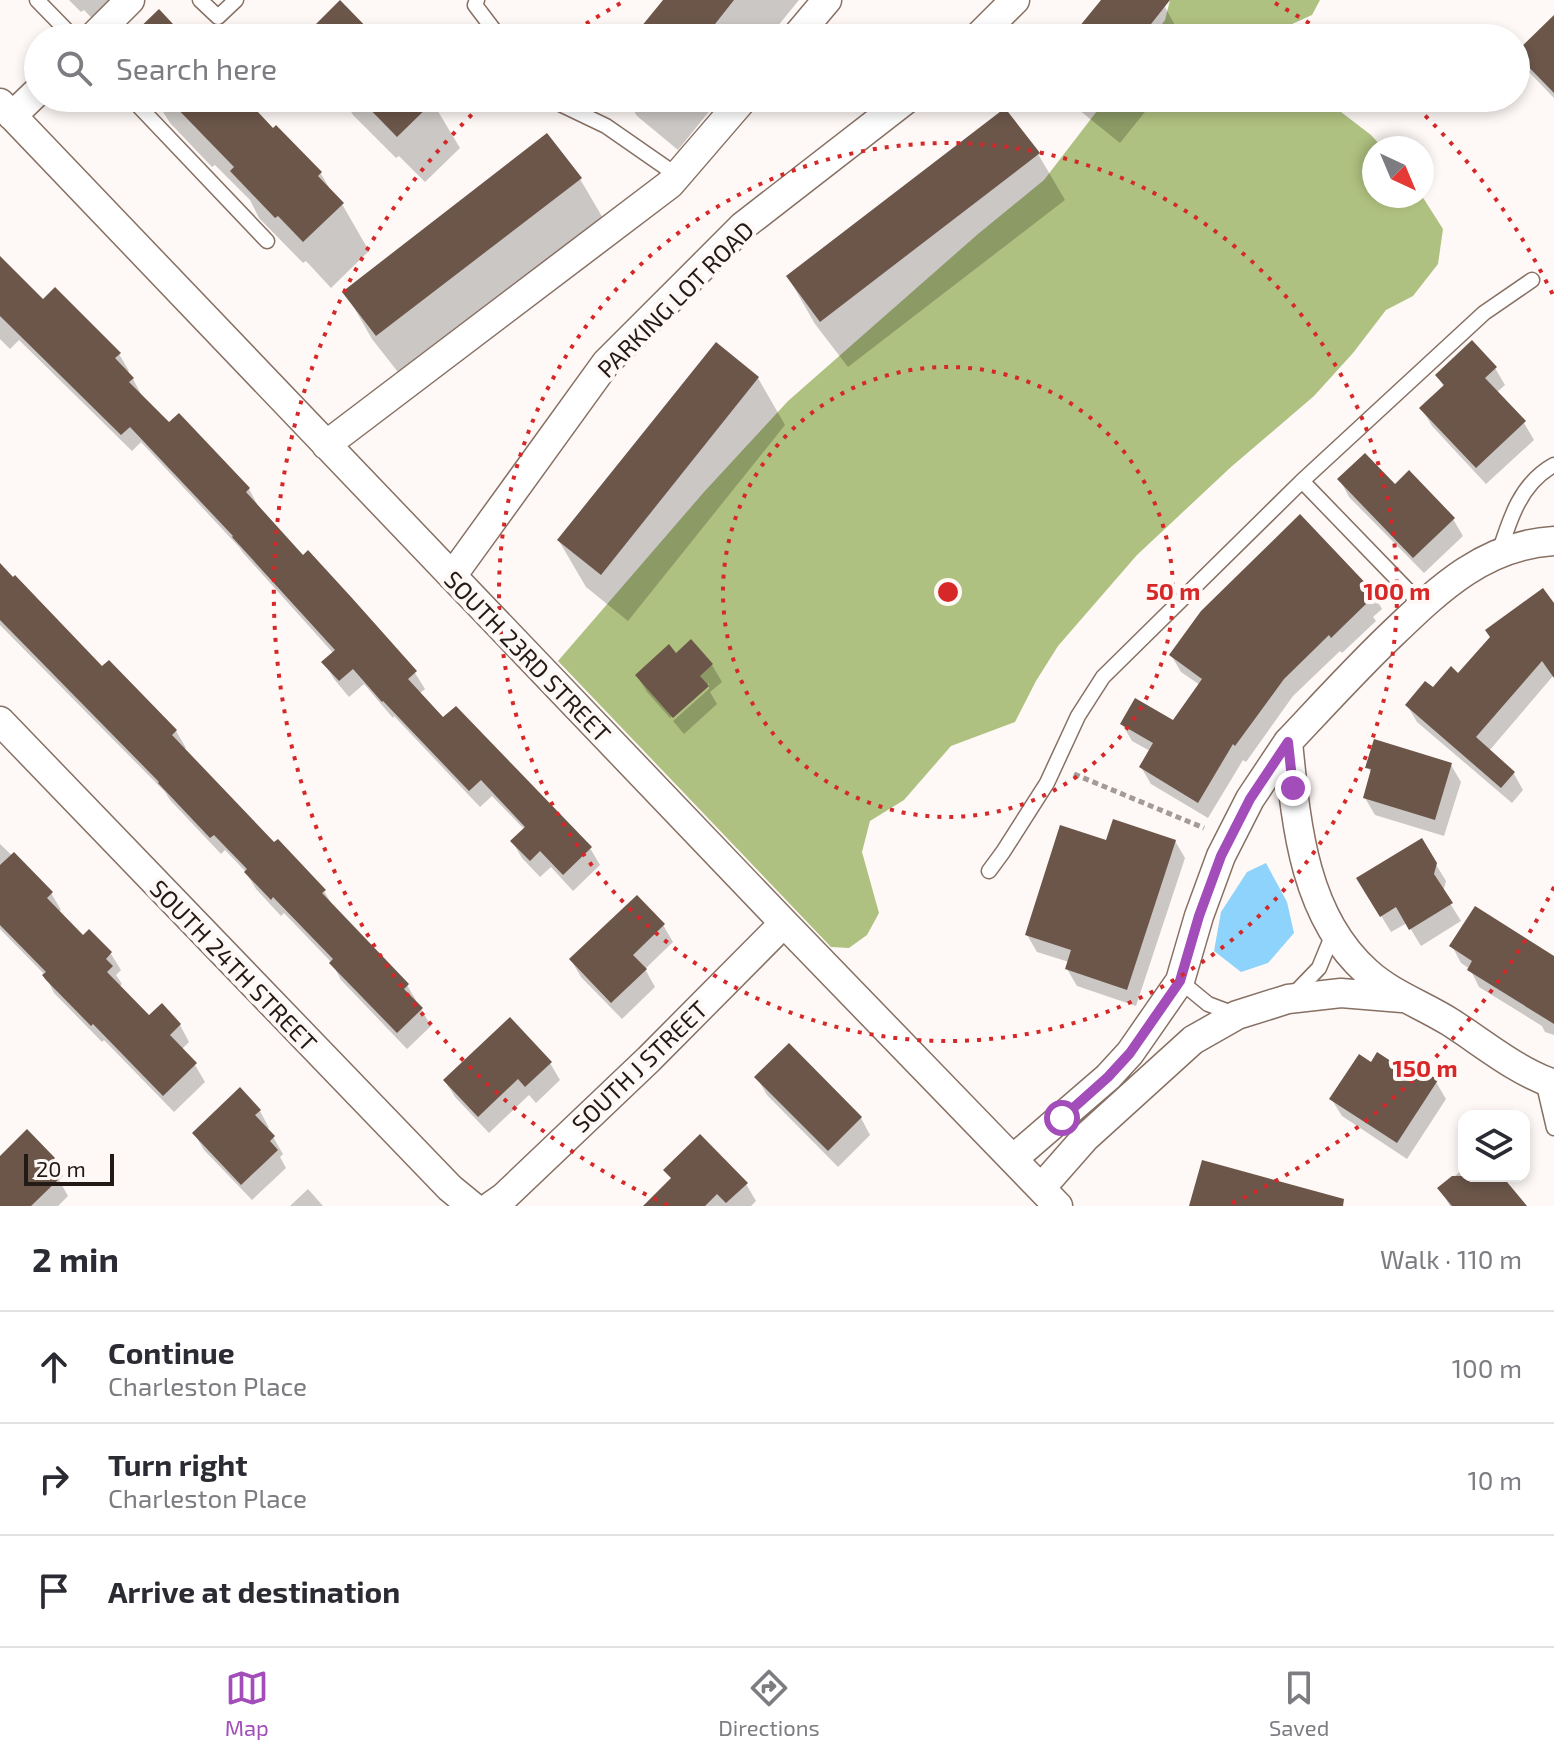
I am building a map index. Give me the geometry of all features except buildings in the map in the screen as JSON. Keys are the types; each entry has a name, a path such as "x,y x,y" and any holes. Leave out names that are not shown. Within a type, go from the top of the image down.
{"street":[{"path":"106,24 130,0"},
{"path":"807,24 827,0"},
{"path":"991,24 1015,0"},
{"path":"6,110 24,99"},
{"name":"SOUTH 23RD STREET","path":"6,110 1050,1197"},
{"path":"326,445 670,184 732,112"},
{"name":"PARKING LOT ROAD","path":"452,576 606,363 743,226 890,112"},
{"path":"1013,1159 1108,1077 1130,1053 1180,981 1221,856 1250,799 1288,742 1340,684 1422,605 1463,572 1499,553 1554,541"},
{"name":"SOUTH 24TH STREET","path":"0,721 450,1188 472,1206"},
{"path":"1288,742 1301,838 1314,892 1333,934 1367,972 1511,1063 1548,1082"},
{"name":"SOUTH J STREET","path":"491,1206 630,1077 784,923"},
{"path":"1050,1197 1085,1138 1193,1040 1237,1015 1288,999 1341,993 1405,998"}],"lane":[{"path":"37,0 60,24"},
{"path":"200,0 218,17 236,0"},
{"path":"477,0 475,5 489,24"},
{"path":"144,112 267,241"},
{"path":"577,112 606,126 678,176"},
{"path":"989,871 1047,783 1078,716 1103,677 1302,481 1484,313 1532,280"},
{"path":"1499,553 1511,515 1529,484 1554,465"},
{"path":"1302,481 1422,605"},
{"path":"1288,999 1319,968 1333,934"},
{"path":"1180,981 1208,1004 1237,1015"},
{"path":"1548,1082 1554,1128"}],"path":[{"path":"1055,766 1204,828"}],"green space":[{"path":"1170,0 1320,0 1312,15 1292,24 1162,24"},
{"path":"1096,112 1341,112 1372,136 1362,136 1362,208 1430,208 1443,229 1438,264 1413,296 1386,310 1314,396 1231,467 1137,555 1058,646 1015,722 951,746 904,800 870,821 862,852 879,913 867,935 849,948 831,947 558,661 704,492 788,401 1044,180"}],"water":[{"path":"1266,863 1287,902 1294,933 1268,963 1241,972 1214,951 1221,912 1247,872"}],"route":[{"path":"1062,1118 1130,1053 1180,981 1221,856 1250,799 1288,742 1293,788"}]}
